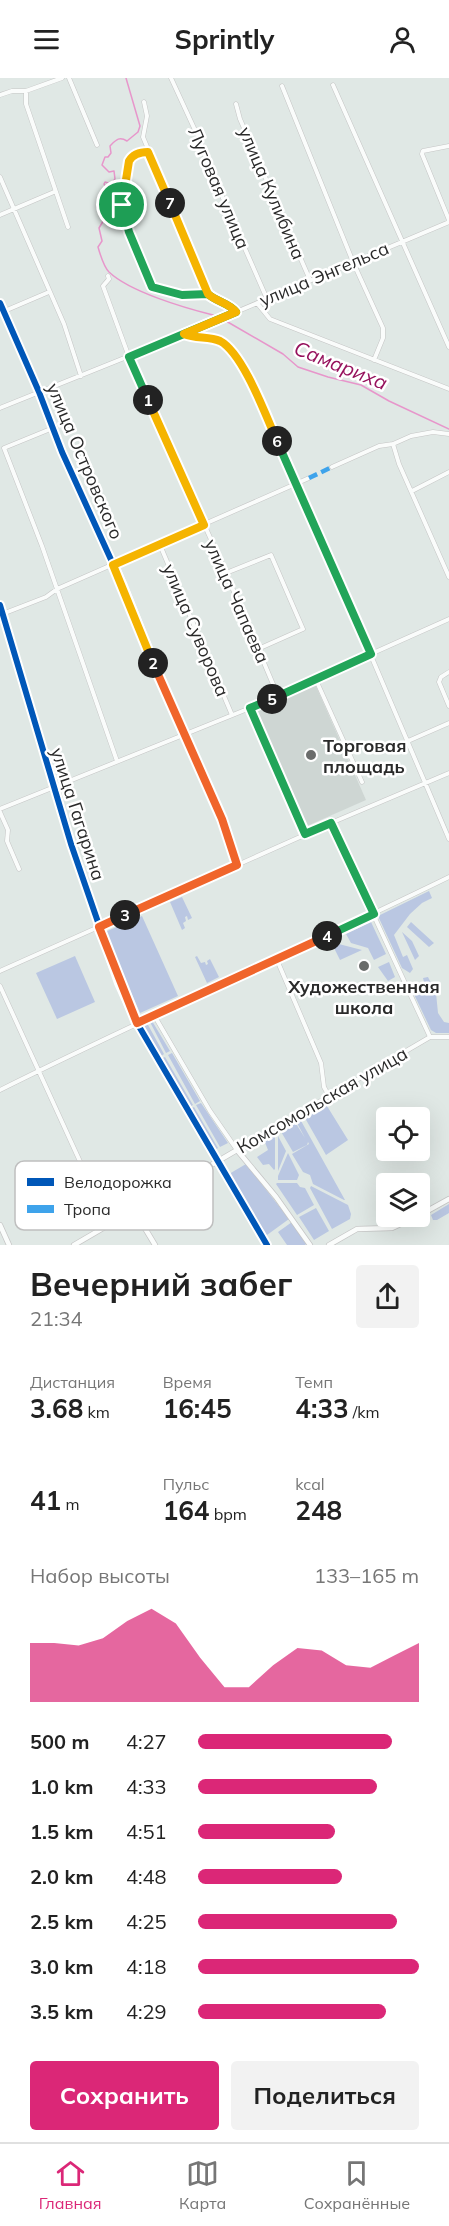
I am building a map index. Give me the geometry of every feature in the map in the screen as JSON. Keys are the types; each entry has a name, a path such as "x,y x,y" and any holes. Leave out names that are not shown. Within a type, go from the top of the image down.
{"street":[{"path":"0,95 12,91 26,92 62,78"},
{"path":"69,78 97,145"},
{"name":"Луговая улица","path":"171,78 267,299"},
{"path":"333,85 449,347"},
{"path":"282,86 353,262 383,328 383,338 374,360"},
{"path":"26,92 26,104 46,159 54,192 68,227"},
{"path":"144,102 147,116 143,137 208,294 216,301 231,306 236,312"},
{"name":"улица Кулибина","path":"236,104 253,150 310,280"},
{"path":"449,146 423,151 423,161 449,221"},
{"path":"148,152 132,156 129,161 122,197 123,214 147,278 152,287 158,290 182,295 208,294"},
{"path":"0,177 64,324 81,376"},
{"path":"0,214 54,192"},
{"name":"улица Энгельса","path":"0,408 129,357 449,221"},
{"name":"улица Чапаева","path":"108,276 109,279 102,286 129,357 226,573 278,696"},
{"path":"2,312 50,292"},
{"name":"улица Островского","path":"0,303 222,819 237,865"},
{"path":"257,303 270,319 449,390"},
{"path":"184,334 214,338 232,349 244,368 371,654 449,839"},
{"path":"53,428 4,448 57,589 117,761"},
{"path":"333,467 379,446 393,444 411,436 433,432 449,434"},
{"path":"393,444 399,464 449,577"},
{"path":"412,491 449,472"},
{"path":"1,615 46,597 57,589 309,478"},
{"name":"улица Суворова","path":"160,545 232,715"},
{"path":"226,573 271,555 303,629 258,649"},
{"name":"улица Гагарина","path":"0,605 1,615 53,786 99,927 137,1023 267,1245"},
{"path":"19,869 7,841 8,830 0,811 53,786 316,680 449,619"},
{"path":"449,672 441,677 439,682 449,706"},
{"path":"316,680 362,782"},
{"path":"250,708 305,834"},
{"path":"408,741 449,723"},
{"path":"0,971 305,834 449,773"},
{"path":"331,823 430,1037 449,1037"},
{"path":"0,1090 137,1023 277,960 449,878"},
{"path":"277,960 321,1064 324,1087 329,1096"},
{"path":"0,986 79,1161"},
{"path":"154,1015 210,1111 310,1245"},
{"name":"Комсомольская улица","path":"213,1164 430,1037"},
{"path":"430,1210 449,1200"},
{"path":"0,1225 9,1245"},
{"path":"329,1245 357,1229 394,1227"},
{"name":"Комсомольская улица","path":"74,1245 100,1230"},
{"path":"146,1230 155,1245"}],"shaded area":[{"name":"Торговая площадь","path":"315,684 366,800 307,826 256,711"},
{"path":"429,891 432,898 422,903 410,914 394,935 403,957 407,955 413,969 410,973 402,968 378,916"},
{"path":"182,897 192,918 188,920 187,916 185,917 186,921 183,923 185,928 182,930 170,902"},
{"path":"142,916 178,996 140,1013 105,932"},
{"path":"371,922 386,954 374,960 368,948 351,943 346,934"},
{"path":"411,922 434,943 429,947 407,927"},
{"path":"402,932 412,941 419,956 415,960"},
{"path":"331,942 362,950 340,960"},
{"path":"75,956 95,1002 57,1019 36,973"},
{"path":"197,956 201,963 205,962 206,965 210,959 219,977 207,983 195,957"},
{"path":"389,962 395,977 388,981 378,967"},
{"path":"428,977 436,993 438,1013 444,1022 449,1023 449,1033 436,1033 431,1030 411,988 424,982 423,978"},
{"path":"152,1021 170,1051 166,1053 150,1022"},
{"path":"147,1023 164,1054 160,1057 143,1028"},
{"path":"172,1053 200,1101 195,1104 168,1055"},
{"path":"165,1057 193,1105 189,1107 161,1059"},
{"path":"201,1103 228,1143 220,1147 196,1105"},
{"path":"327,1106 348,1140 326,1155 305,1118"},
{"path":"194,1107 218,1148 214,1151 190,1109"},
{"path":"300,1119 345,1200 313,1184 310,1175 303,1172 292,1154 309,1144 308,1142 307,1145 293,1152 280,1130 295,1122 305,1138 296,1121"},
{"path":"275,1133 274,1170 269,1164 263,1165 257,1157 268,1150 264,1140"},
{"path":"278,1136 286,1151 278,1171"},
{"path":"288,1153 299,1175 297,1180 278,1180 278,1176"},
{"path":"246,1164 289,1219 267,1235 263,1234 229,1174"},
{"path":"277,1183 297,1183 300,1187 305,1188 314,1205 297,1215"},
{"path":"311,1186 348,1205 350,1219 332,1229"},
{"path":"449,1204 449,1213 433,1220 431,1215"},
{"path":"316,1208 329,1231 314,1240 299,1217"},
{"path":"292,1222 307,1243 305,1245 287,1245 278,1232"}],"waterway":[{"name":"Самариха","path":"126,78 140,126 138,132 127,141 116,140 110,146 111,153 105,157 102,165 109,172 114,171 115,179 111,184 105,182 111,197 108,199 99,196 97,207 105,218 99,228 102,241 98,247 101,257 109,272 130,286 173,304 213,315"},
{"name":"Самариха","path":"226,321 283,354 298,367 361,385 449,429"}],"marked path":[{"path":"309,478 332,467"}],"cycle path":[{"path":"0,303 39,392 62,452 123,586 165,692 222,819 237,865"},
{"path":"0,605 71,844 119,983 137,1023 267,1245"}],"place":[{"name":"Торговая площадь","path":"311,755"},
{"name":"Художественная школа","path":"364,966"}],"route":[{"path":"122,205 129,161 132,156 148,152 208,294 216,301 231,306 236,312 184,334 214,338 223,343 232,349 244,368 371,654 250,708 305,834 331,823 374,914 137,1023 99,927 237,865 222,819 165,692 113,565 204,525 129,357 236,312 231,306 216,301 208,294 182,295 152,287 129,232 122,205"}]}
